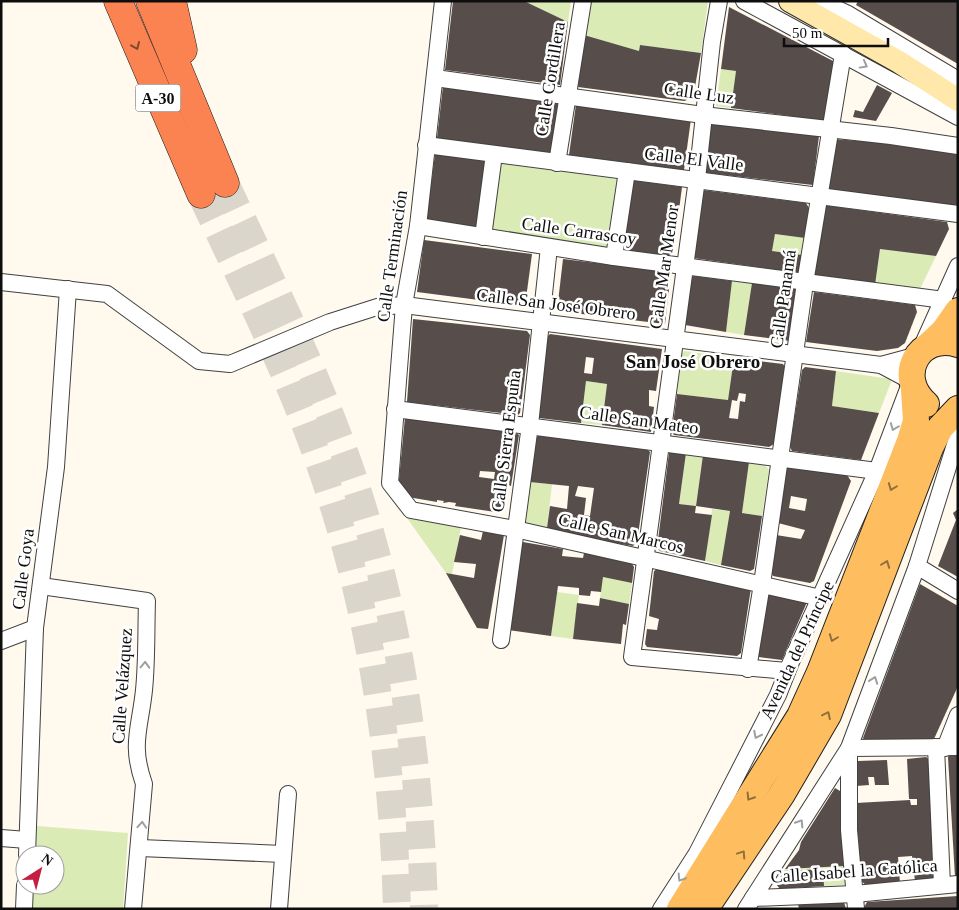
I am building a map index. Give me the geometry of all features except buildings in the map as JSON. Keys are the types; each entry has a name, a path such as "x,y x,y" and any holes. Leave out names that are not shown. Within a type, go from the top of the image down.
{"highway":[{"name":"A-30","path":"118,1 213,189 205,139 150,1"},
{"path":"172,1 205,139"}],"main road":[{"path":"790,1 899,62 958,100"},
{"path":"951,305 944,331 913,363 913,385 919,398 933,408 942,410 958,408"},
{"path":"923,351 947,342 958,344"},
{"name":"Avenida del Príncipe","path":"680,909 800,716 820,672 910,440 916,421 913,385"},
{"path":"705,909 782,794 828,715 932,443 940,428 958,408"}],"street":[{"name":"Calle Terminación","path":"411,510 390,483 404,305 418,226 443,1"},
{"name":"Calle Cordillera","path":"557,163 583,1"},
{"name":"Calle Mar Menor","path":"719,1 632,657 748,669"},
{"path":"744,1 958,117"},
{"path":"820,1 848,14 958,80"},
{"name":"Calle Panamá","path":"748,669 805,283 843,54"},
{"name":"Calle Luz","path":"435,78 703,115 958,146"},
{"name":"Calle El Valle","path":"426,145 958,214"},
{"path":"483,237 494,154"},
{"path":"614,257 627,171"},
{"name":"Calle Carrascoy","path":"418,226 614,257 684,265 951,305"},
{"name":"Calle Sierra Espuña","path":"501,640 530,425 549,247"},
{"path":"951,305 958,266"},
{"name":"Calle San José Obrero","path":"1,282 107,294 199,360 230,364 330,322 377,307 404,305 881,365 913,385"},
{"name":"Calle Goya","path":"27,845 35,628 56,467 68,290"},
{"name":"Calle San José Obrero","path":"881,365 923,351"},
{"name":"Avenida del Príncipe","path":"661,909 697,853 778,695 913,385"},
{"name":"Calle San Mateo","path":"395,409 877,471"},
{"path":"750,903 849,748 916,566 958,435"},
{"name":"Calle San Marcos","path":"411,510 515,529 821,598"},
{"path":"916,566 958,591"},
{"name":"Calle Velázquez","path":"41,586 147,601 144,690 136,735 138,767 144,784 140,848 133,909"},
{"path":"1,641 35,628"},
{"path":"748,669 787,671"},
{"path":"950,885 946,748 958,715"},
{"path":"849,748 946,748"},
{"path":"849,748 849,830 855,901"},
{"path":"278,909 288,794"},
{"path":"1,838 21,845"},
{"path":"140,848 283,854"},
{"name":"Calle Isabel la Católica","path":"750,903 855,901 950,885"},
{"path":"24,909 25,895"}],"green space":[{"path":"524,1 571,1 568,22"},
{"path":"588,1 708,1 701,53 640,45 639,51 584,35"},
{"path":"721,69 736,71 731,108 716,106"},
{"path":"499,163 618,179 608,250 490,233"},
{"path":"775,234 805,238 802,255 772,251"},
{"path":"880,249 936,256 919,291 875,285"},
{"path":"732,281 752,283 744,335 726,332"},
{"path":"684,351 734,358 728,400 677,394"},
{"path":"836,371 890,379 891,382 879,413 832,406"},
{"path":"586,381 607,384 602,425 581,423"},
{"path":"686,453 703,455 696,506 679,504"},
{"path":"749,462 764,464 769,470 762,516 742,513"},
{"path":"530,482 552,484 547,528 523,522"},
{"path":"712,509 730,511 721,565 705,561"},
{"path":"407,518 461,527 452,574 446,573"},
{"path":"603,577 632,583 629,604 600,598"},
{"path":"557,592 579,595 573,639 551,636"},
{"path":"37,826 128,833 123,909 31,909 32,895 65,895 65,845 36,845"},
{"path":"844,866 845,885 824,886 823,869 784,871 785,869"}],"tunnel":[{"path":"225,183 285,311 327,408 360,497 376,555 402,671 417,790 422,849 424,909"},
{"path":"201,194 262,322 290,387 304,420 335,508 364,621 384,735 395,851 397,909"}],"district":[{"name":"San José Obrero","path":"693,361"}]}
